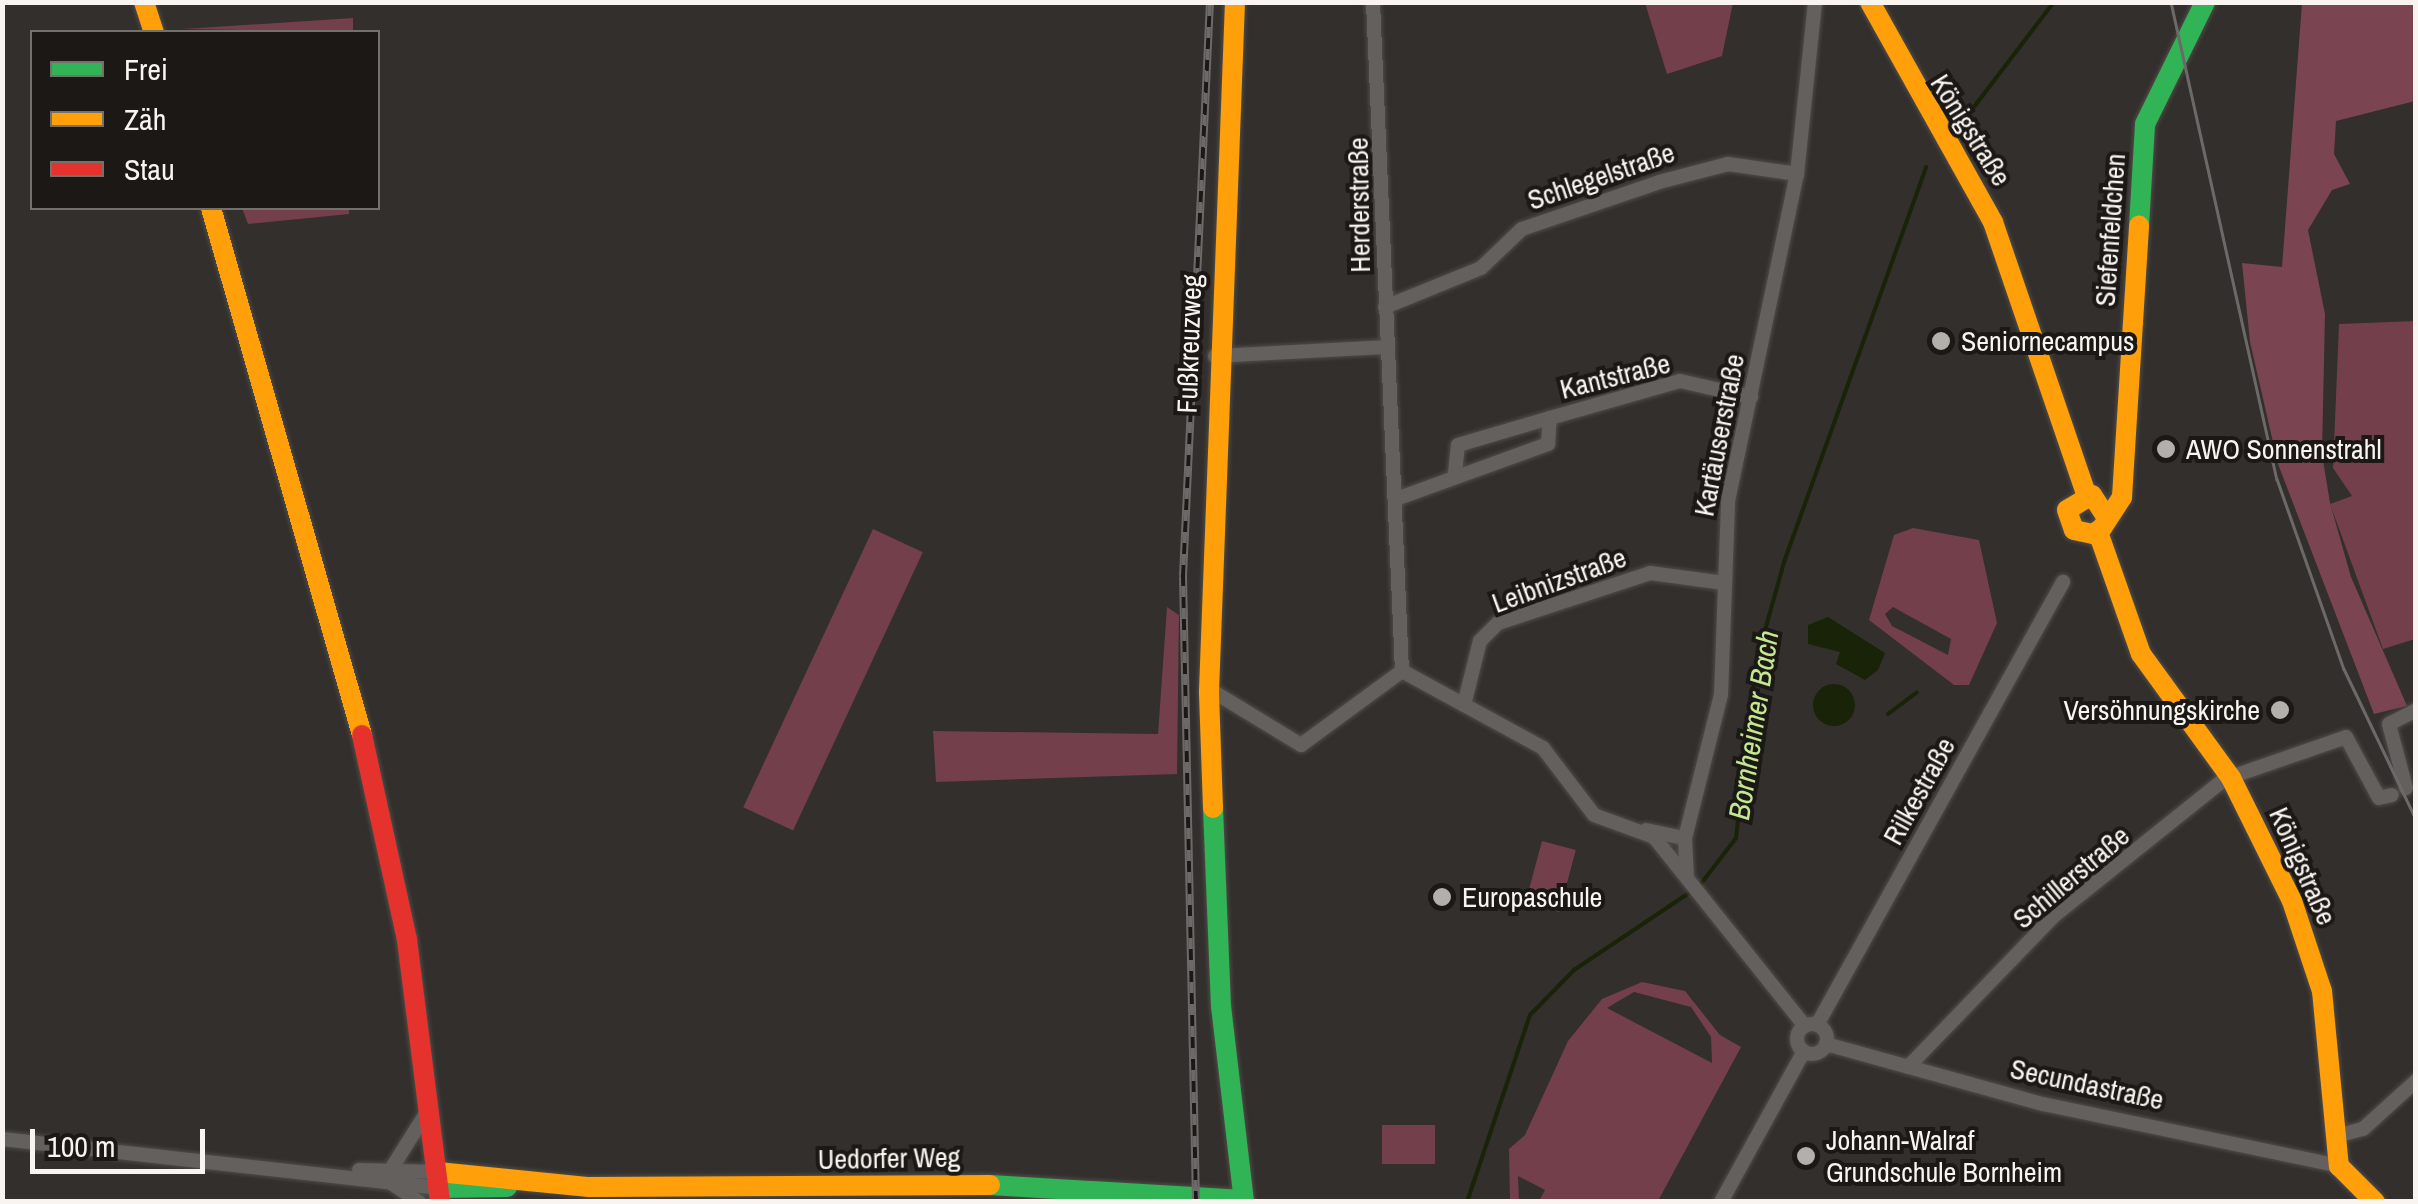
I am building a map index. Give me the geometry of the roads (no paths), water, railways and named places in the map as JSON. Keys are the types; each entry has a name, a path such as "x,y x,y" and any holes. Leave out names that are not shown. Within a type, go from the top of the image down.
{"street":[{"path":"144,2 153,30"},
{"name":"Fußkreuzweg","path":"1235,2 1215,356 1209,689 1221,1006 1244,1200"},
{"name":"Herderstraße","path":"1373,2 1402,671"},
{"name":"Kartäuserstraße","path":"1687,878 1685,838 1721,695 1728,501 1797,174 1816,2"},
{"name":"Königstraße","path":"1870,2 1993,222 2092,513 2107,574 2141,654 2231,778 2314,962 2340,1135 2339,1166"},
{"name":"Siefenfeldchen","path":"2092,513 2123,478 2146,124 2200,30 2205,2"},
{"name":"Schlegelstraße","path":"1385,308 1482,268 1522,229 1659,182 1728,164 1797,174"},
{"path":"212,210 374,776 430,1107 439,1187"},
{"path":"1215,356 1387,348"},
{"name":"Kantstraße","path":"1396,499 1445,487 1455,473 1458,445 1550,418 1680,381 1751,397"},
{"name":"Kantstraße","path":"1455,473 1548,444 1550,418"},
{"name":"Leibnizstraße","path":"1464,705 1480,642 1498,623 1650,573 1724,583"},
{"name":"Rilkestraße","path":"1811,1025 2063,582"},
{"path":"1209,689 1302,745 1402,671 1554,756 1594,815 1685,838"},
{"path":"2406,788 2390,724 2416,710"},
{"name":"Schillerstraße","path":"1908,1067 2054,916 2231,778 2346,737 2379,798 2392,795"},
{"path":"1646,830 1826,1044 1804,1051 1721,1202"},
{"path":"1804,1051 1797,1038 1811,1025"},
{"name":"Secundastraße","path":"1826,1044 1908,1067 2339,1166"},
{"path":"2340,1135 2364,1129 2416,1081"},
{"path":"419,1202 390,1173 430,1107"},
{"name":"Uedorfer Weg","path":"2,1139 390,1173 439,1187 480,1189 534,1184 1244,1200"},
{"path":"434,1140 480,1189"},
{"path":"2339,1166 2375,1202"}],"waterway":[{"path":"1961,124 2054,2"},
{"name":"Bornheimer Bach","path":"1700,885 1736,838 1757,659 1784,562 1926,167"},
{"path":"1888,714 1917,692"},
{"name":"Bornheimer Bach","path":"1467,1202 1530,1015 1574,970 1692,891"}],"tram line":[{"path":"2171,2 2277,479 2344,669 2416,819"}],"railway":[{"path":"1196,1202 1183,576 1210,2"}],"place":[{"name":"Seniornecampus","path":"1941,341"},
{"name":"AWO Sonnenstrahl","path":"2166,449"},
{"name":"Versöhnungskirche","path":"2280,710"},
{"name":"Europaschule","path":"1442,897"},
{"name":"Johann-Walraf Grundschule Bornheim","path":"1806,1156"}]}
